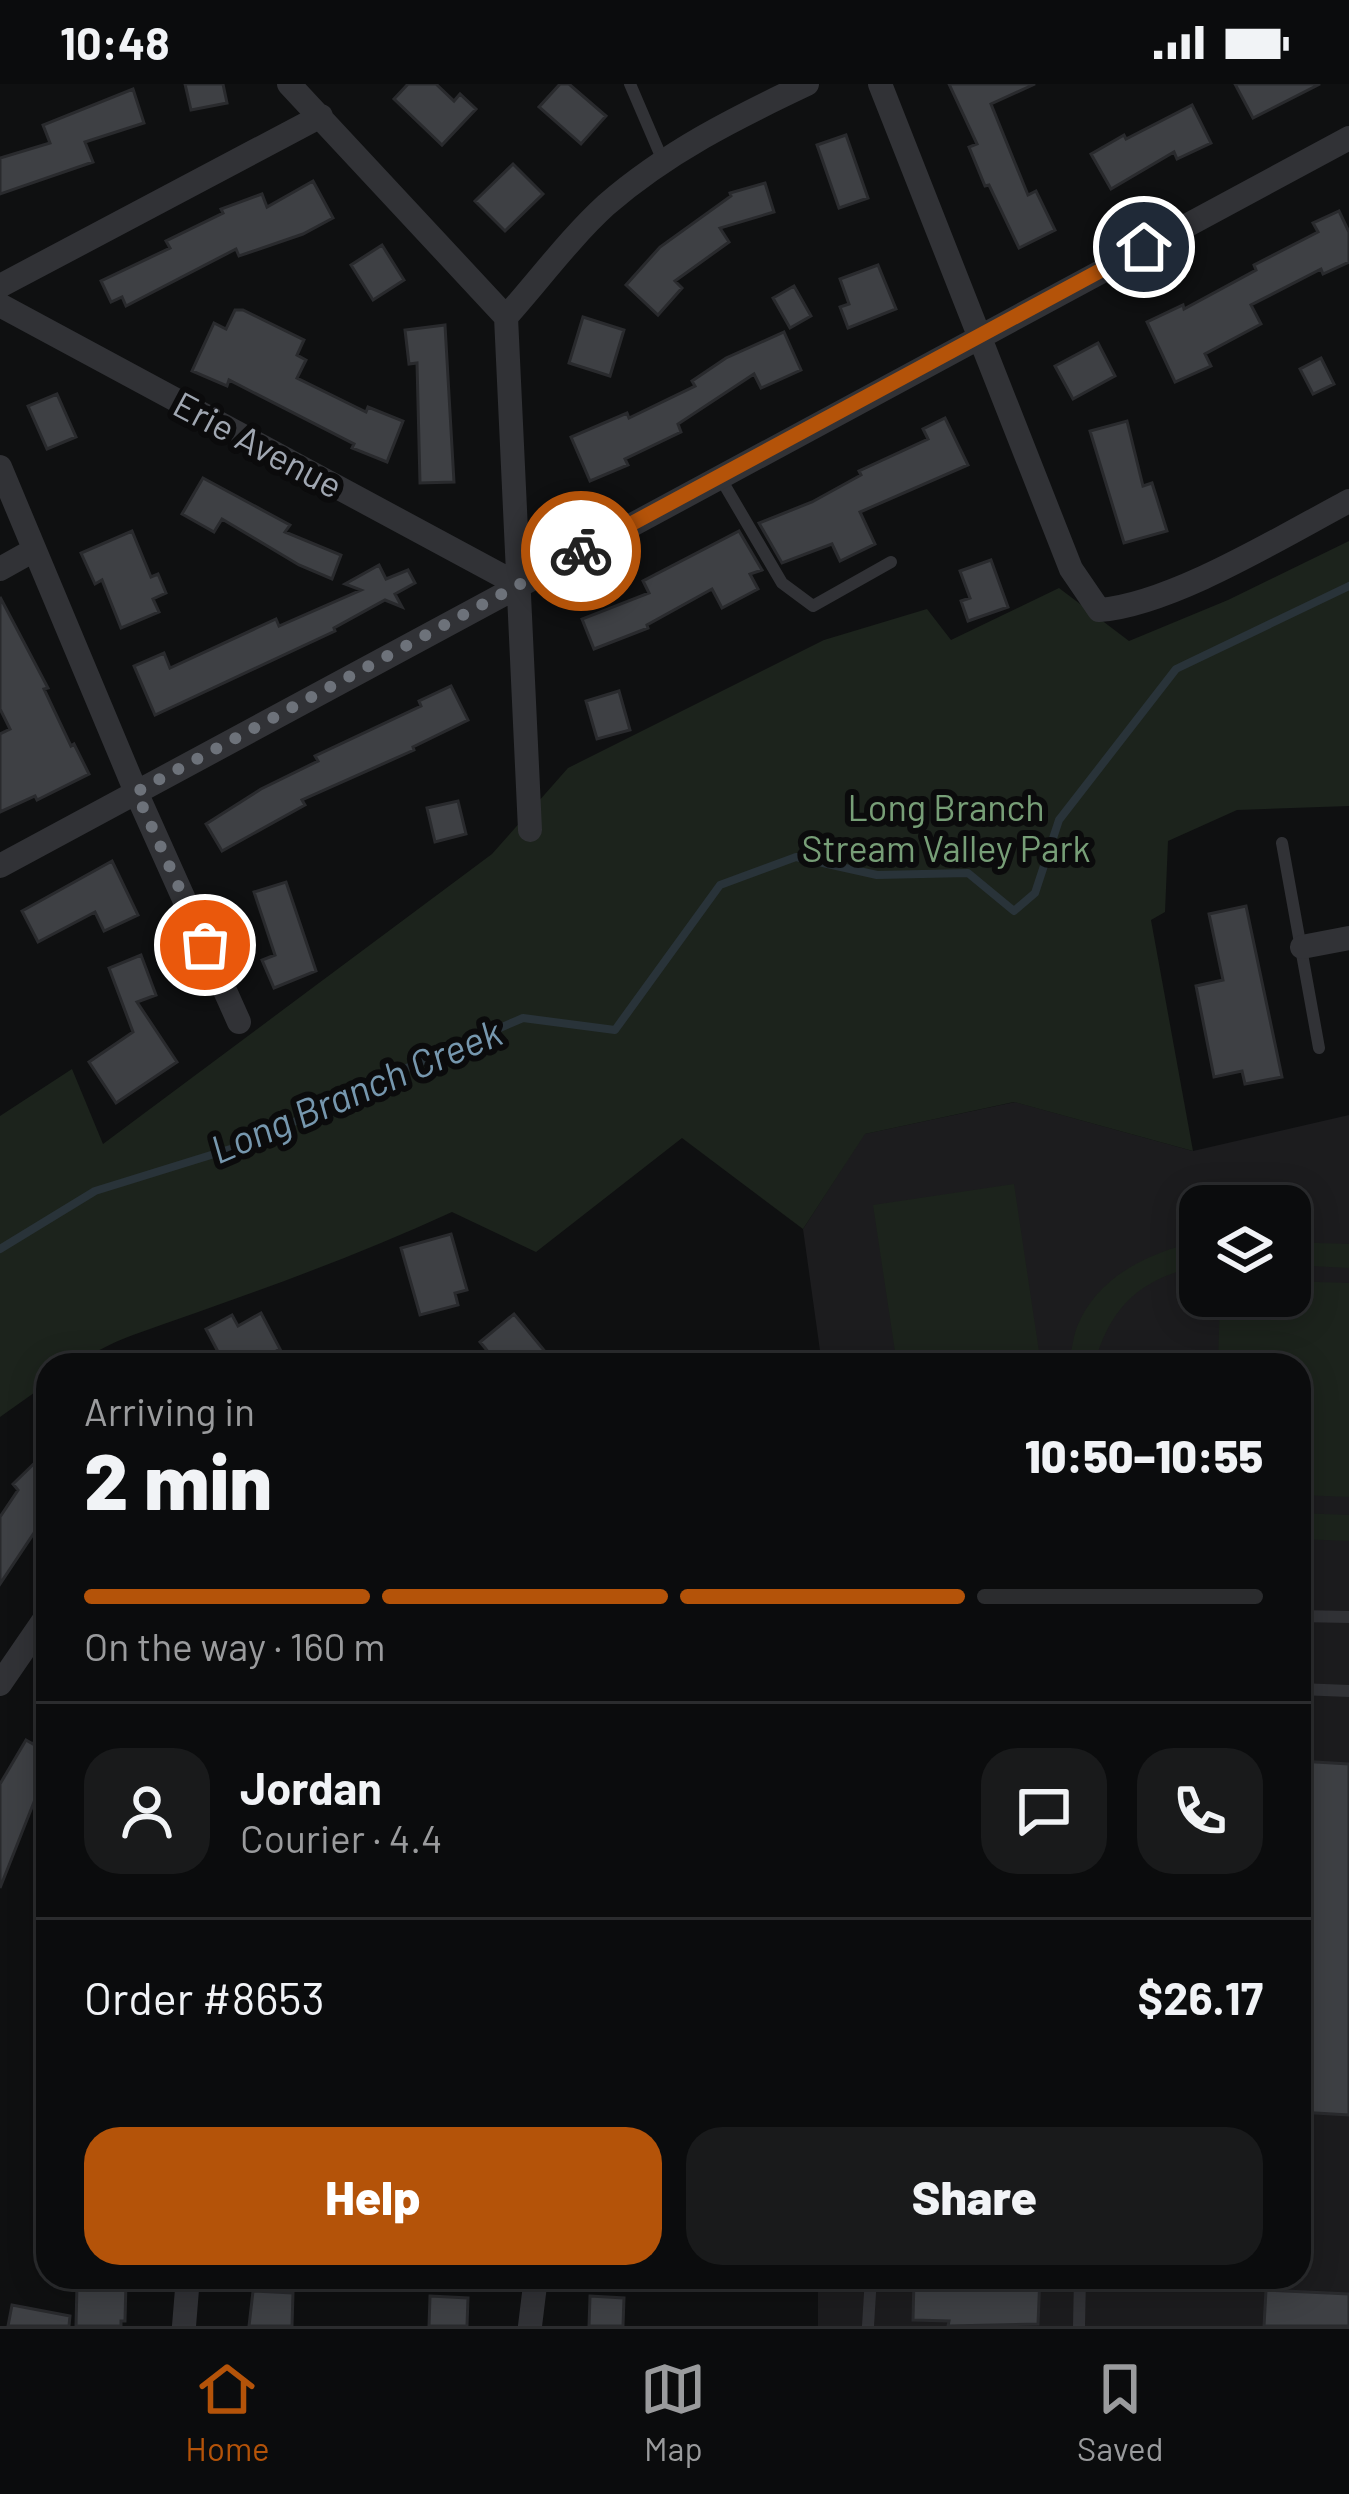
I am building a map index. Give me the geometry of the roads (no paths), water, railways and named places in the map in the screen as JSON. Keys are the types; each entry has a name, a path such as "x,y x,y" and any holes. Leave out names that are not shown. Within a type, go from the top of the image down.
{"street":[{"path":"289,84 506,317 530,830"},
{"path":"506,317 604,207 663,161 718,126 807,84"},
{"path":"880,84 1071,569 1099,610 1130,608 1248,555 1349,501"},
{"path":"0,286 321,116"},
{"path":"0,866 1349,138"},
{"name":"Erie Avenue","path":"0,305 517,584"},
{"path":"0,467 136,792 239,1022"},
{"path":"0,569 34,550"},
{"path":"1302,947 1349,938"},
{"path":"0,1684 36,1632"},
{"path":"184,2326 187,2289"},
{"path":"530,2326 535,2289"}],"lane":[{"path":"630,84 663,161"},
{"path":"721,479 782,583 813,606 891,562"},
{"path":"1282,843 1319,1048"},
{"path":"1311,1616 1349,1618"},
{"path":"1311,1689 1349,1691"},
{"path":"868,2326 870,2289"},
{"path":"1078,2326 1080,2289"}],"waterway":[{"name":"Long Branch Creek","path":"0,1249 95,1191 253,1142 523,1018 615,1030 720,885 796,857 877,875 968,873 1014,911 1035,893 1059,820 1176,669 1349,586"}],"park label":[{"name":"Long Branch Stream Valley Park","path":"946,828"}]}
